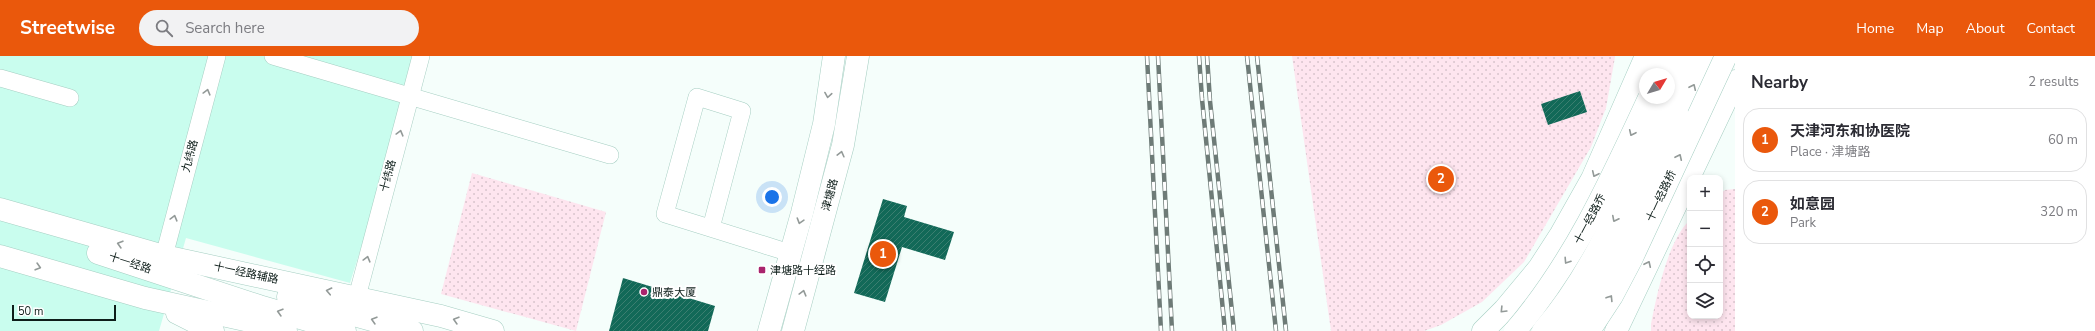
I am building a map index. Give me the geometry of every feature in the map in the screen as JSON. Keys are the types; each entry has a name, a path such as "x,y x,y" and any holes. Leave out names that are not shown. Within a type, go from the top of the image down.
{"main road":[{"name":"津塘路","path":"769,331 824,124 834,56"},
{"name":"津塘路","path":"793,331 843,145 858,56"},
{"path":"1483,331 1504,310 1539,268 1561,234 1592,179 1649,62 1668,56"},
{"path":"1671,68 1672,56"},
{"path":"1675,85 1689,56"},
{"path":"1675,93 1708,56"},
{"name":"十一经路桥","path":"1589,331 1612,296 1631,260 1726,56"},
{"path":"1616,331 1729,104 1735,81"},
{"name":"十一经路乔","path":"1515,331 1540,301 1578,244 1605,191 1665,104"},
{"path":"1543,331 1576,288 1598,251 1618,213 1666,104"},
{"name":"十一经路桥","path":"1564,331 1585,305 1610,264 1666,104"},
{"path":"1670,104 1692,110 1708,105 1729,104"},
{"name":"十一经路辅路","path":"0,209 164,256 357,296 441,316 493,331"},
{"name":"十一经路","path":"0,225 114,257 251,320"},
{"path":"0,256 145,298 251,320 345,331"},
{"path":"114,257 314,303 412,331"},
{"path":"1522,288 1594,331"},
{"path":"145,298 213,331"},
{"path":"1627,331 1628,312 1632,299"},
{"path":"251,320 286,331"}],"street":[{"name":"九纬路","path":"164,256 217,56"},
{"path":"274,56 610,155"},
{"name":"十纬路","path":"357,296 420,56"},
{"path":"0,78 70,98"},
{"path":"711,228 742,111 697,97 665,214 790,253"}],"shaded area":[{"path":"0,56 421,56 350,283 186,238 159,331 0,331"},
{"path":"1292,56 1615,57 1606,108 1591,147 1524,262 1482,302 1441,325 1424,331 1331,331"},
{"path":"472,173 606,212 576,331 441,294"},
{"path":"1735,189 1735,331 1651,331 1651,324 1664,268 1675,240 1687,223 1687,319 1723,319 1723,192"}],"building":[{"path":"1580,91 1587,112 1548,125 1541,104"},
{"path":"883,199 907,206 904,217 954,232 945,260 902,247 885,302 854,293"},
{"name":"鼎泰大厦","path":"623,278 715,306 708,331 609,331"}],"railway":[{"path":"1147,56 1161,331"},
{"path":"1158,56 1172,331"},
{"path":"1199,56 1225,331"},
{"path":"1207,56 1210,101 1234,331"},
{"path":"1247,56 1276,331"},
{"path":"1257,56 1286,331"}],"place":[{"name":"如意园","path":"1441,179"},
{"name":"天津河东和协医院","path":"883,254"},
{"name":"津塘路十经路","path":"762,270"},
{"name":"鼎泰大厦","path":"644,292"}]}
